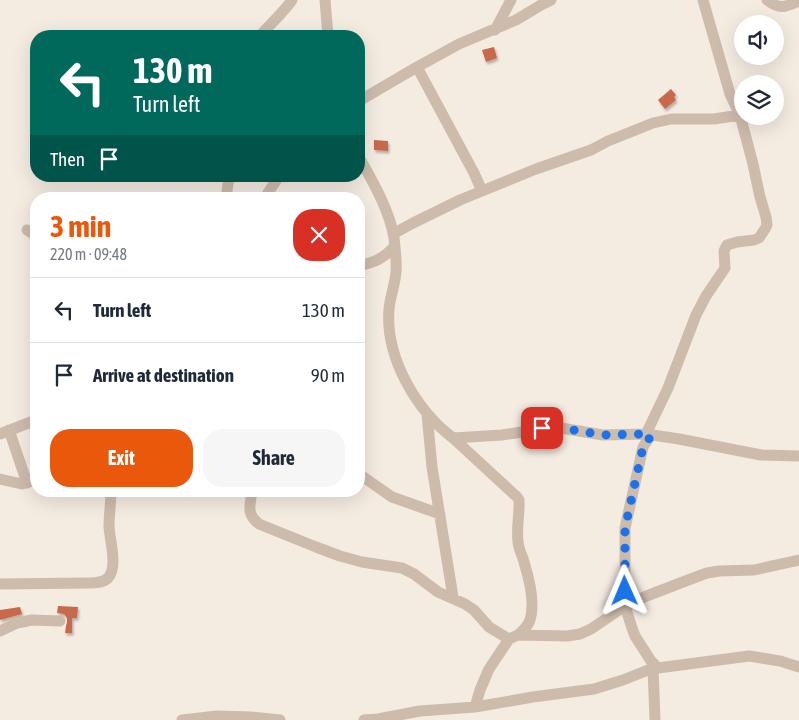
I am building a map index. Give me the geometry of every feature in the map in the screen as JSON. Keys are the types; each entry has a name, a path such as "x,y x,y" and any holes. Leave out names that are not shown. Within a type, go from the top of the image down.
{"street":[{"path":"266,30 292,0"},
{"path":"325,0 328,30"},
{"path":"495,30 511,0"},
{"path":"365,97 459,44 516,20 551,0"},
{"path":"703,0 734,102"},
{"path":"767,0 779,7 786,7 799,1"},
{"path":"417,67 482,191"},
{"path":"365,264 385,257 394,240 413,223 482,191 536,169 670,119 714,119 734,116"},
{"path":"655,720 655,668 635,636 625,606 625,528 643,447 696,315 725,268 724,251 727,246 737,242 754,240 762,234 767,224 743,125"},
{"path":"365,169 387,212 394,240 396,270 389,310 389,326 392,347 398,365 411,392 427,414 519,500 519,547 530,588 532,607 530,620 489,668 475,707"},
{"path":"427,414 432,467 453,597"},
{"path":"30,422 5,432 30,477"},
{"path":"453,438 502,435 555,427 603,435 648,435 760,454 799,456"},
{"path":"365,478 392,497 440,514"},
{"path":"0,479 22,484 30,482"},
{"path":"0,584 100,582 109,577 112,569 113,555 109,525 111,497"},
{"path":"251,497 249,511 253,519 259,524 340,556 362,562 402,568 414,574 438,592 453,597 474,610 489,627 514,637 580,634 591,629 625,606 707,573 754,570 799,560"},
{"path":"0,631 17,623 32,620 60,621"},
{"path":"364,720 420,711 475,707 594,689 655,668 749,656 780,661 799,667"},
{"path":"182,720 217,716 280,720"}],"building":[{"path":"494,47 497,58 486,62 482,50"},
{"path":"671,89 676,95 674,97 676,100 665,109 658,100"},
{"path":"374,140 388,141 388,151 374,150"},
{"path":"58,606 78,607 77,618 72,618 72,633 65,633 67,618 64,614 57,613"},
{"path":"20,607 22,614 0,620 0,610"}],"route":[{"path":"542,428 555,427 603,435 646,434 651,436 643,447 627,515 624,540 625,591"}]}
